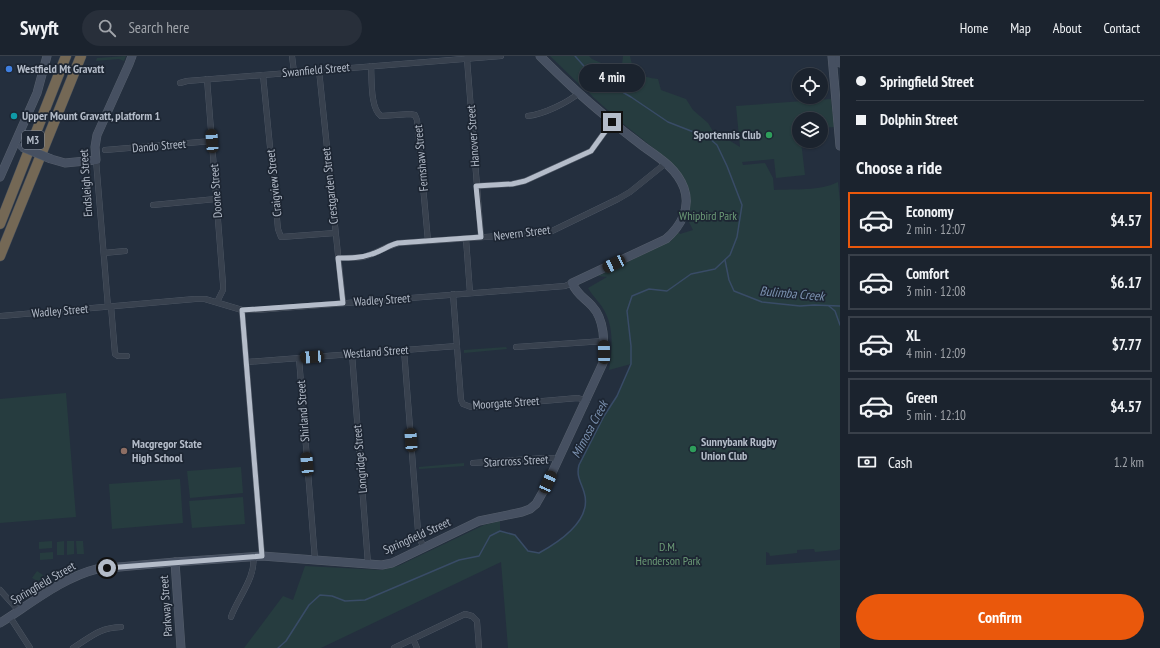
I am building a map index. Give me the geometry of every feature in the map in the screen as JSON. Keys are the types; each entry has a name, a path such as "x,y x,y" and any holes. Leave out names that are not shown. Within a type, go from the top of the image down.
{"highway":[{"name":"M3","path":"0,224 66,56"},
{"name":"M3","path":"0,256 81,56"}],"street":[{"path":"0,177 18,146 37,93 48,56"},
{"path":"292,56 294,72"},
{"name":"Swanfield Street","path":"180,83 263,74 501,56"},
{"path":"540,56 612,122 674,170 684,188 687,200 683,218 675,231 666,239 572,283"},
{"path":"832,56 840,146"},
{"path":"839,56 840,63"},
{"name":"Hanover Street","path":"467,59 481,237"},
{"name":"Endsleigh Street","path":"127,356 118,356 115,354 109,306 95,147 97,135 131,60"},
{"name":"Fernshaw Street","path":"371,66 374,107 377,113 381,116 410,114 415,115 418,120 428,241"},
{"name":"Crestgarden Street","path":"319,70 343,303"},
{"name":"Craigview Street","path":"263,74 278,229 281,237 335,233"},
{"name":"Doone Street","path":"207,79 223,284 223,290 217,302"},
{"path":"528,116 563,103 579,93"},
{"path":"476,186 512,184 525,181 591,151 612,122"},
{"name":"Dando Street","path":"105,150 212,141"},
{"path":"18,146 65,163 96,160"},
{"name":"Nevern Street","path":"338,258 363,257 391,245 543,233 552,231 618,200 666,163"},
{"path":"153,205 216,199"},
{"path":"466,239 470,293"},
{"path":"104,253 125,251"},
{"name":"Wadley Street","path":"1,316 195,299 205,299 242,310 565,286 572,283"},
{"name":"Springfield Street","path":"0,623 66,581 88,571 106,568 258,556 382,565 392,563 479,521 530,509 541,498 603,363 604,341 602,325 593,307 577,293 572,283"},
{"name":"Moorgate Street","path":"453,294 461,400 463,404 467,406 578,398 586,401"},
{"path":"231,617 258,556 247,362 242,310"},
{"path":"516,347 604,341"},
{"name":"Westland Street","path":"247,362 457,346"},
{"path":"404,350 418,531 419,538 424,548"},
{"name":"Longridge Street","path":"352,354 368,564"},
{"name":"Shirland Street","path":"299,358 315,560"},
{"name":"Starcross Street","path":"473,463 545,458 553,458 558,461"},
{"name":"Parkway Street","path":"175,562 181,648"},
{"path":"0,590 19,611"},
{"path":"394,648 465,614 472,616 477,621 479,648"},
{"path":"10,617 30,648"},
{"path":"73,648 100,630 122,627"},
{"path":"413,639 417,648"}],"green space":[{"path":"126,56 124,61 119,59 96,61 97,58"},
{"path":"550,56 589,56 592,59 615,69 622,65 623,56 630,56 633,66 639,73 647,77 658,79 661,90 686,99 693,110 708,123 714,133 740,147 736,106 792,102 792,104 828,104 828,99 831,99 834,127 828,127 828,112 792,112 792,148 802,148 805,175 776,178 774,159 742,162 743,165 765,163 773,178 774,190 823,187 838,182 840,201 840,549 815,552 814,549 797,550 797,553 770,556 769,553 766,552 766,565 840,560 840,648 508,648 501,562 321,648 244,648 283,596 293,600 305,566 381,570 398,566 484,525 500,521 500,531 515,535 528,551 539,553 556,543 579,521 584,512 585,502 584,492 578,476 579,465 604,416 617,396 631,364 609,370 612,342 609,321 602,307 588,288 607,277 598,276 671,241 678,232 680,234 693,230 689,222 689,198 685,180 679,171 667,159 621,122 588,91 585,90"},
{"path":"506,347 507,349 464,353 464,350"},
{"path":"66,393 76,517 0,523 0,399"},
{"path":"464,463 464,466 419,469 419,467"},
{"path":"241,467 243,493 190,498 187,471"},
{"path":"180,479 183,523 112,529 109,484"},
{"path":"243,497 245,524 192,528 189,501"},
{"path":"52,541 52,548 39,549 39,542"},
{"path":"64,541 64,555 57,555 57,542"},
{"path":"67,541 74,541 74,554 67,555"},
{"path":"76,541 83,541 84,554 77,554"},
{"path":"53,552 53,559 40,560 40,553"},
{"path":"37,571 43,575 39,582 32,578"}],"waterway":[{"name":"Mimosa Creek","path":"278,648 286,641 309,605 320,595 332,596 345,601 365,600 459,560 479,556 490,536 500,531 515,535 528,551 539,553 556,543 572,529 584,512 584,492 578,476 579,465 604,416 617,396 631,364 631,346 627,311 632,296 649,289 667,291 691,274 715,269 730,255 737,237 742,205 717,145 709,138 668,122 631,97 590,73 575,56"},
{"name":"Bulimba Creek","path":"725,260 729,280 734,291 762,302 800,306 840,306"},
{"path":"829,306 835,311 840,325"}],"place":[{"name":"Westfield Mt Gravatt","path":"9,69"},
{"name":"Upper Mount Gravatt, platform 1","path":"14,116"},
{"name":"Sportennis Club","path":"769,135"},
{"name":"Sunnybank Rugby Union Club","path":"693,449"},
{"name":"Macgregor State High School","path":"124,451"}],"route":[{"path":"107,568 262,556 242,310 343,303 338,258 363,257 398,243 481,237 476,186 512,184 525,181 591,151 612,122"}],"park label":[{"name":"Whipbird Park","path":"708,216"},
{"name":"D.M. Henderson Park","path":"668,554"}]}
